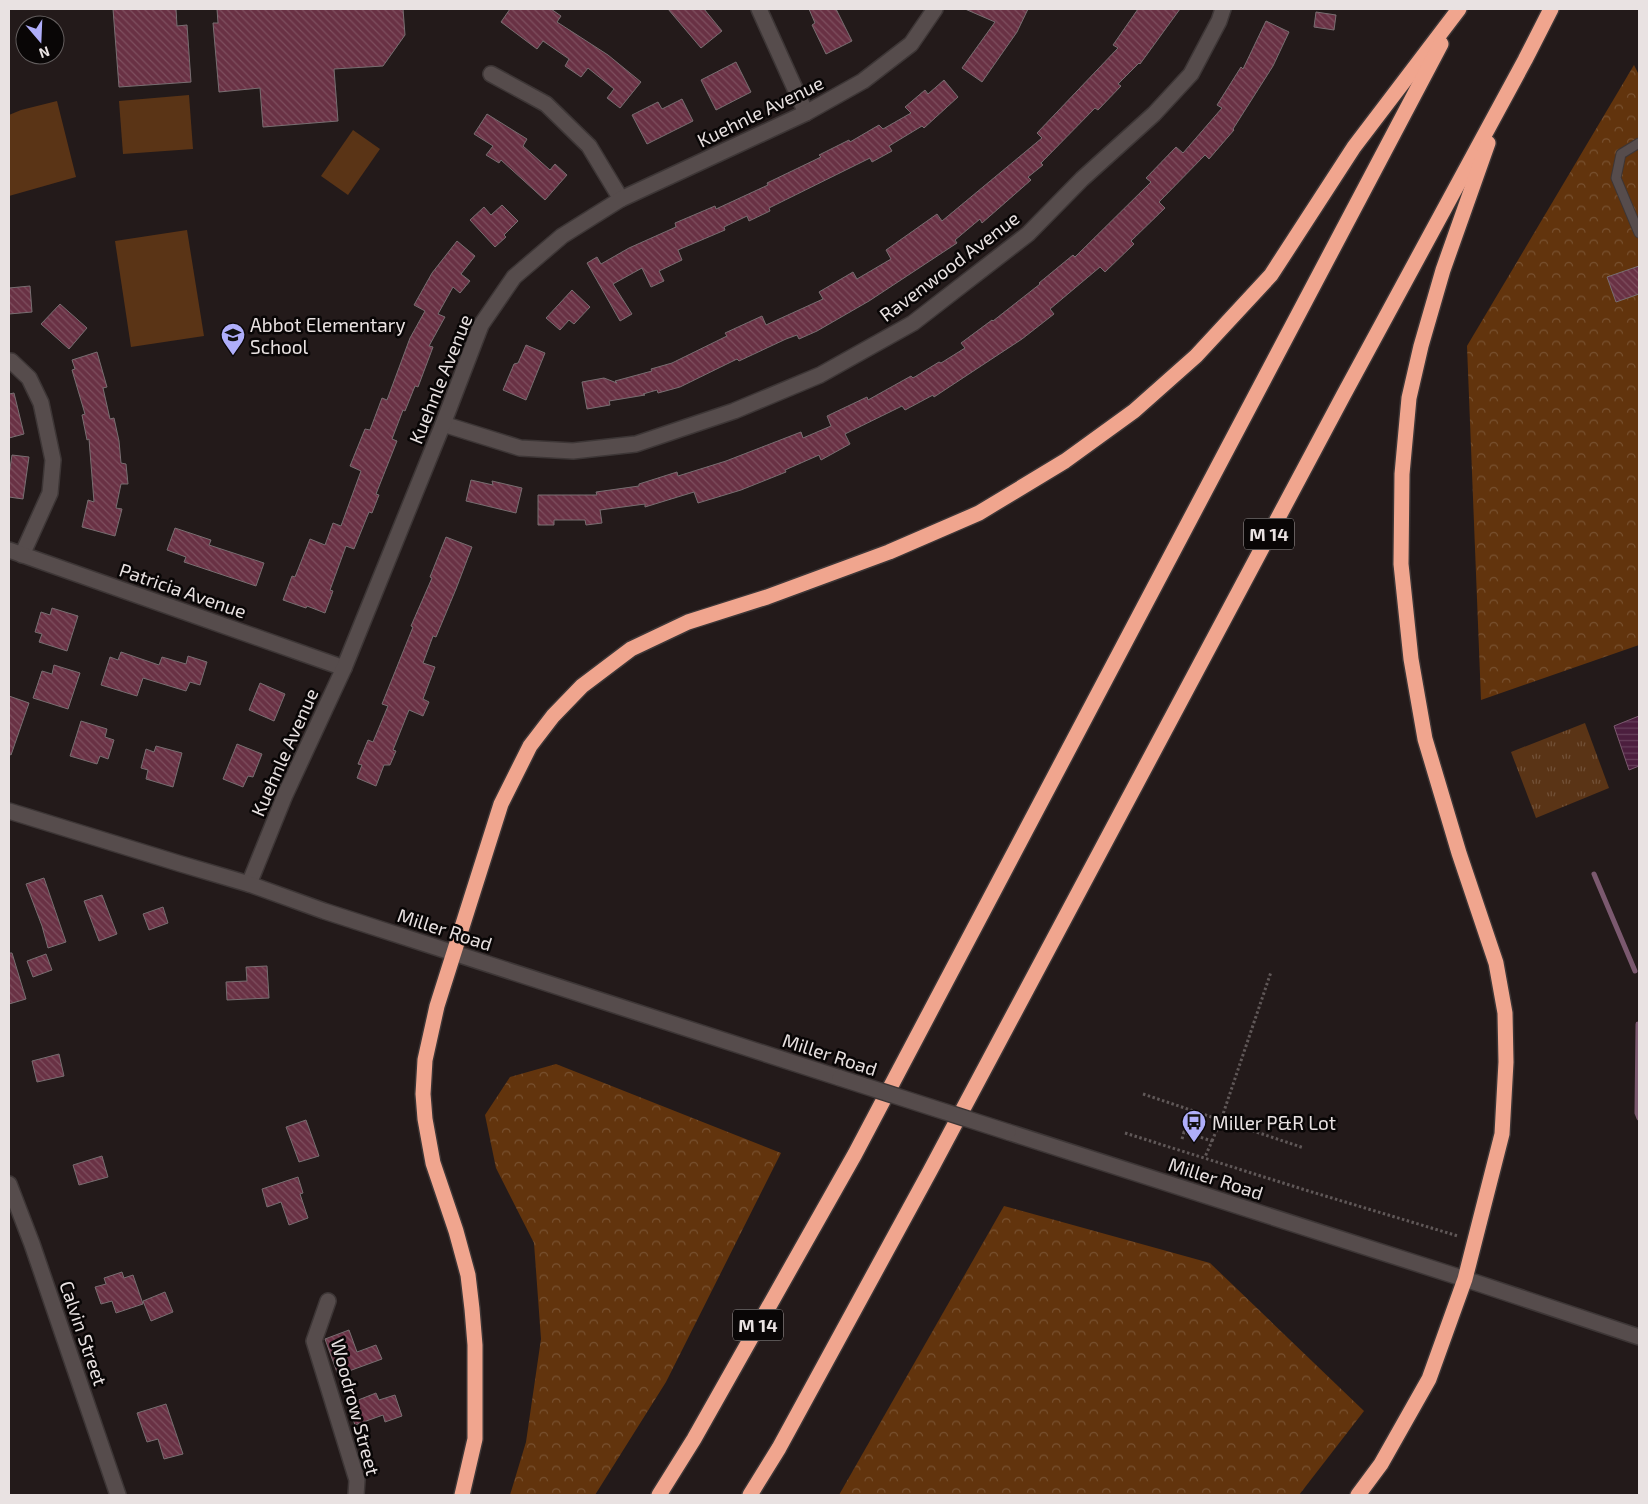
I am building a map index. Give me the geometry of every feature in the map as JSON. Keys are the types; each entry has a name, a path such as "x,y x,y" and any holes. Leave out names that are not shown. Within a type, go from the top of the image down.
{"highway":[{"path":"462,1495 475,1439 475,1345 472,1309 468,1275 433,1163 425,1119 423,1094 425,1060 437,1006 501,804 530,746 553,716 582,686 631,649 688,622 767,597 889,552 979,513 1065,461 1134,411 1196,356 1271,275 1354,147 1459,9"},
{"name":"M 14","path":"659,1495 694,1439 884,1102 1459,9"},
{"name":"M 14","path":"750,1495 779,1448 930,1172 1333,414 1551,9"},
{"path":"1358,1495 1381,1464 1429,1379 1465,1279 1502,1134 1506,1062 1505,1012 1496,963 1459,852 1425,740 1411,659 1401,564 1402,474 1410,398 1421,346 1443,270 1504,99"}],"street":[{"path":"759,9 806,113"},
{"name":"Kuehnle Avenue","path":"249,884 285,795 344,668 481,325 514,277 562,236 621,199 806,113 863,81 911,44 936,9"},
{"name":"Ravenwood Avenue","path":"443,424 520,448 574,451 636,444 734,411 820,375 913,323 1028,234 1082,179 1154,114 1191,74 1219,22 1223,9"},
{"path":"491,74 546,104 589,146 621,199"},
{"path":"9,361 29,378 41,403 53,460 50,492 16,552"},
{"name":"Patricia Avenue","path":"16,552 344,668"},
{"name":"Miller Road","path":"9,811 249,884 324,911 1465,1279 1639,1337"},
{"name":"Calvin Street","path":"9,1184 32,1244 118,1495"},
{"name":"Woodrow Street","path":"328,1301 314,1342 357,1480 356,1495"}],"lane":[{"path":"1639,143 1621,154 1616,178 1639,234"}],"path":[{"path":"1205,1157 1221,1120 1271,972"},
{"path":"1143,1094 1304,1148"},
{"path":"1125,1132 1302,1190 1458,1236"},
{"path":"1182,1139 1184,1132 1212,1141"}],"green space":[{"path":"1634,65 1639,75 1639,645 1481,700 1467,346"},
{"path":"189,95 193,149 123,154 119,101"},
{"path":"57,101 76,177 9,196 9,115"},
{"path":"353,130 380,149 348,195 321,176"},
{"path":"187,230 204,336 131,347 115,241"},
{"path":"1585,723 1609,788 1536,818 1511,752"},
{"path":"556,1064 781,1153 666,1382 595,1495 510,1495 526,1442 541,1339 534,1243 496,1168 485,1115 510,1077"},
{"path":"1004,1206 1210,1263 1364,1411 1299,1495 839,1495"}],"shaded area":[{"path":"1639,716 1639,766 1629,770 1614,726"}],"building":[{"path":"113,9 176,9 177,26 187,25 191,82 119,87"},
{"path":"217,9 403,9 405,35 383,66 334,69 338,121 263,127 260,88 219,92 213,23 218,23"},
{"path":"510,9 551,9 561,16 557,22 608,55 641,82 620,108 607,98 614,89 588,68 581,77 565,66 569,59 543,41 537,49 501,22"},
{"path":"668,9 704,9 722,31 701,48"},
{"path":"809,9 836,9 852,41 826,54 812,25 815,23"},
{"path":"965,9 1028,9 1017,32 982,82 962,68 995,22"},
{"path":"1138,9 1180,9 1140,64 1118,84 1121,86 1098,110 1095,108 1041,163 1043,165 1028,177 1031,180 982,223 980,219 955,240 957,243 869,301 817,331 799,339 797,335 739,361 737,359 680,387 658,393 657,390 643,394 645,395 609,401 610,405 587,409 582,382 604,378 617,383 615,381 652,371 651,369 672,363 727,336 725,333 762,316 766,325 823,299 819,292 853,272 857,279 891,259 886,250 937,214 942,221 1042,138 1037,133 1118,48 1113,45"},
{"path":"1316,12 1336,15 1334,30 1314,27"},
{"path":"1266,21 1289,32 1273,66 1234,130 1209,159 1205,155 1159,202 1165,208 1131,241 1134,244 1105,272 1100,267 1050,309 1054,314 1022,339 934,397 933,395 905,410 902,406 845,434 850,444 821,460 819,455 785,470 786,472 741,490 698,503 694,492 645,507 645,504 600,510 602,523 586,525 585,520 554,520 554,525 538,525 538,495 597,495 596,492 639,486 639,484 677,472 678,476 726,461 801,432 803,438 831,426 827,416 867,397 868,400 911,376 913,378 965,348 961,343 993,321 1073,255 1075,257 1151,182 1146,178 1176,147 1183,153 1222,108 1217,105 1241,67 1243,69"},
{"path":"736,62 751,92 716,110 701,80"},
{"path":"944,80 958,97 924,128 922,126 889,146 892,151 872,162 870,158 769,208 770,211 749,221 747,216 724,227 725,230 678,250 682,260 659,271 664,281 651,287 642,268 613,284 632,314 620,321 587,263 597,257 601,264 629,248 676,227 675,223 715,206 716,209 768,185 767,183 821,157 819,155 849,140 850,142 879,125 883,129 911,113 905,107 925,90 928,94"},
{"path":"682,99 693,121 647,144 632,115 658,102 662,109"},
{"path":"487,114 527,139 523,146 550,170 555,164 567,175 545,200 501,160 499,163 486,155 493,146 474,134"},
{"path":"502,205 518,221 504,235 506,237 495,247 470,220 484,207 491,215"},
{"path":"457,241 475,256 461,274 470,281 460,293 453,287 438,314 445,317 429,346 433,347 418,387 415,386 405,411 403,410 392,439 397,441 376,494 379,495 372,513 369,512 354,549 346,546 330,590 333,591 325,613 283,600 292,576 295,577 310,539 325,545 333,523 341,526 361,471 350,466 365,429 370,430 382,398 387,400 410,338 425,311 414,305 432,273"},
{"path":"1639,266 1639,294 1616,302 1607,277"},
{"path":"30,286 32,312 9,314 9,288"},
{"path":"572,290 590,307 574,324 569,320 560,330 546,318"},
{"path":"60,304 87,328 69,349 41,324"},
{"path":"526,345 545,353 526,400 503,390 514,364 518,363"},
{"path":"97,352 107,387 103,388 110,419 114,418 121,463 126,464 128,484 121,484 116,508 122,509 115,536 82,527 88,500 94,502 89,439 87,440 82,415 85,414 72,370 75,369 72,360"},
{"path":"14,393 24,434 9,438 9,394"},
{"path":"12,455 29,457 23,499 9,497 9,475"},
{"path":"471,480 493,485 492,481 522,488 516,513 466,501"},
{"path":"175,528 211,540 209,545 264,563 256,586 184,562 186,557 167,550"},
{"path":"446,537 472,547 436,637 433,636 423,663 435,667 423,699 429,702 423,716 409,710 393,750 396,751 390,765 384,765 376,786 357,778 362,765 358,764 368,740 373,742 388,706 382,704 413,627 411,626 432,578 430,577"},
{"path":"52,608 78,616 67,651 39,642 42,634 35,632 41,612 50,615"},
{"path":"121,652 159,665 162,657 186,664 188,656 207,662 200,685 190,682 186,691 143,678 137,696 101,685 110,657 118,660"},
{"path":"54,665 80,673 68,709 33,698 42,671 52,674"},
{"path":"260,683 285,694 274,721 249,710"},
{"path":"9,696 29,703 11,755 9,754"},
{"path":"81,721 107,729 105,737 114,740 108,759 100,756 97,764 70,756"},
{"path":"237,744 262,754 253,777 248,776 243,787 223,779"},
{"path":"156,746 182,753 173,787 146,779 148,770 141,768 146,749 154,752"},
{"path":"44,878 66,942 48,948 26,884"},
{"path":"102,895 117,934 99,941 84,901"},
{"path":"163,907 168,923 149,930 143,914"},
{"path":"9,953 12,953 26,999 9,1004"},
{"path":"46,954 52,970 33,977 27,961"},
{"path":"267,966 269,998 227,1000 226,982 247,981 246,967"},
{"path":"59,1054 64,1076 37,1082 32,1061"},
{"path":"306,1120 319,1156 299,1162 286,1127"},
{"path":"102,1156 108,1177 79,1185 73,1165"},
{"path":"298,1177 303,1193 300,1194 308,1218 289,1225 281,1202 267,1207 262,1189"},
{"path":"122,1272 124,1278 133,1275 143,1304 116,1313 112,1301 101,1304 95,1287 106,1284 104,1278"},
{"path":"165,1292 173,1312 151,1321 143,1301"},
{"path":"349,1330 357,1352 376,1345 382,1359 338,1375 325,1339"},
{"path":"376,1393 379,1400 395,1395 402,1416 385,1422 383,1415 355,1425 348,1404"},
{"path":"166,1404 183,1454 164,1459 158,1439 147,1442 137,1413"}],"waterway":[{"path":"1594,874 1635,971"},
{"path":"1638,1024 1637,1113 1639,1118"}],"place":[{"name":"Abbot Elementary School","path":"233,356"},
{"name":"Miller P&R Lot","path":"1194,1143"}]}
